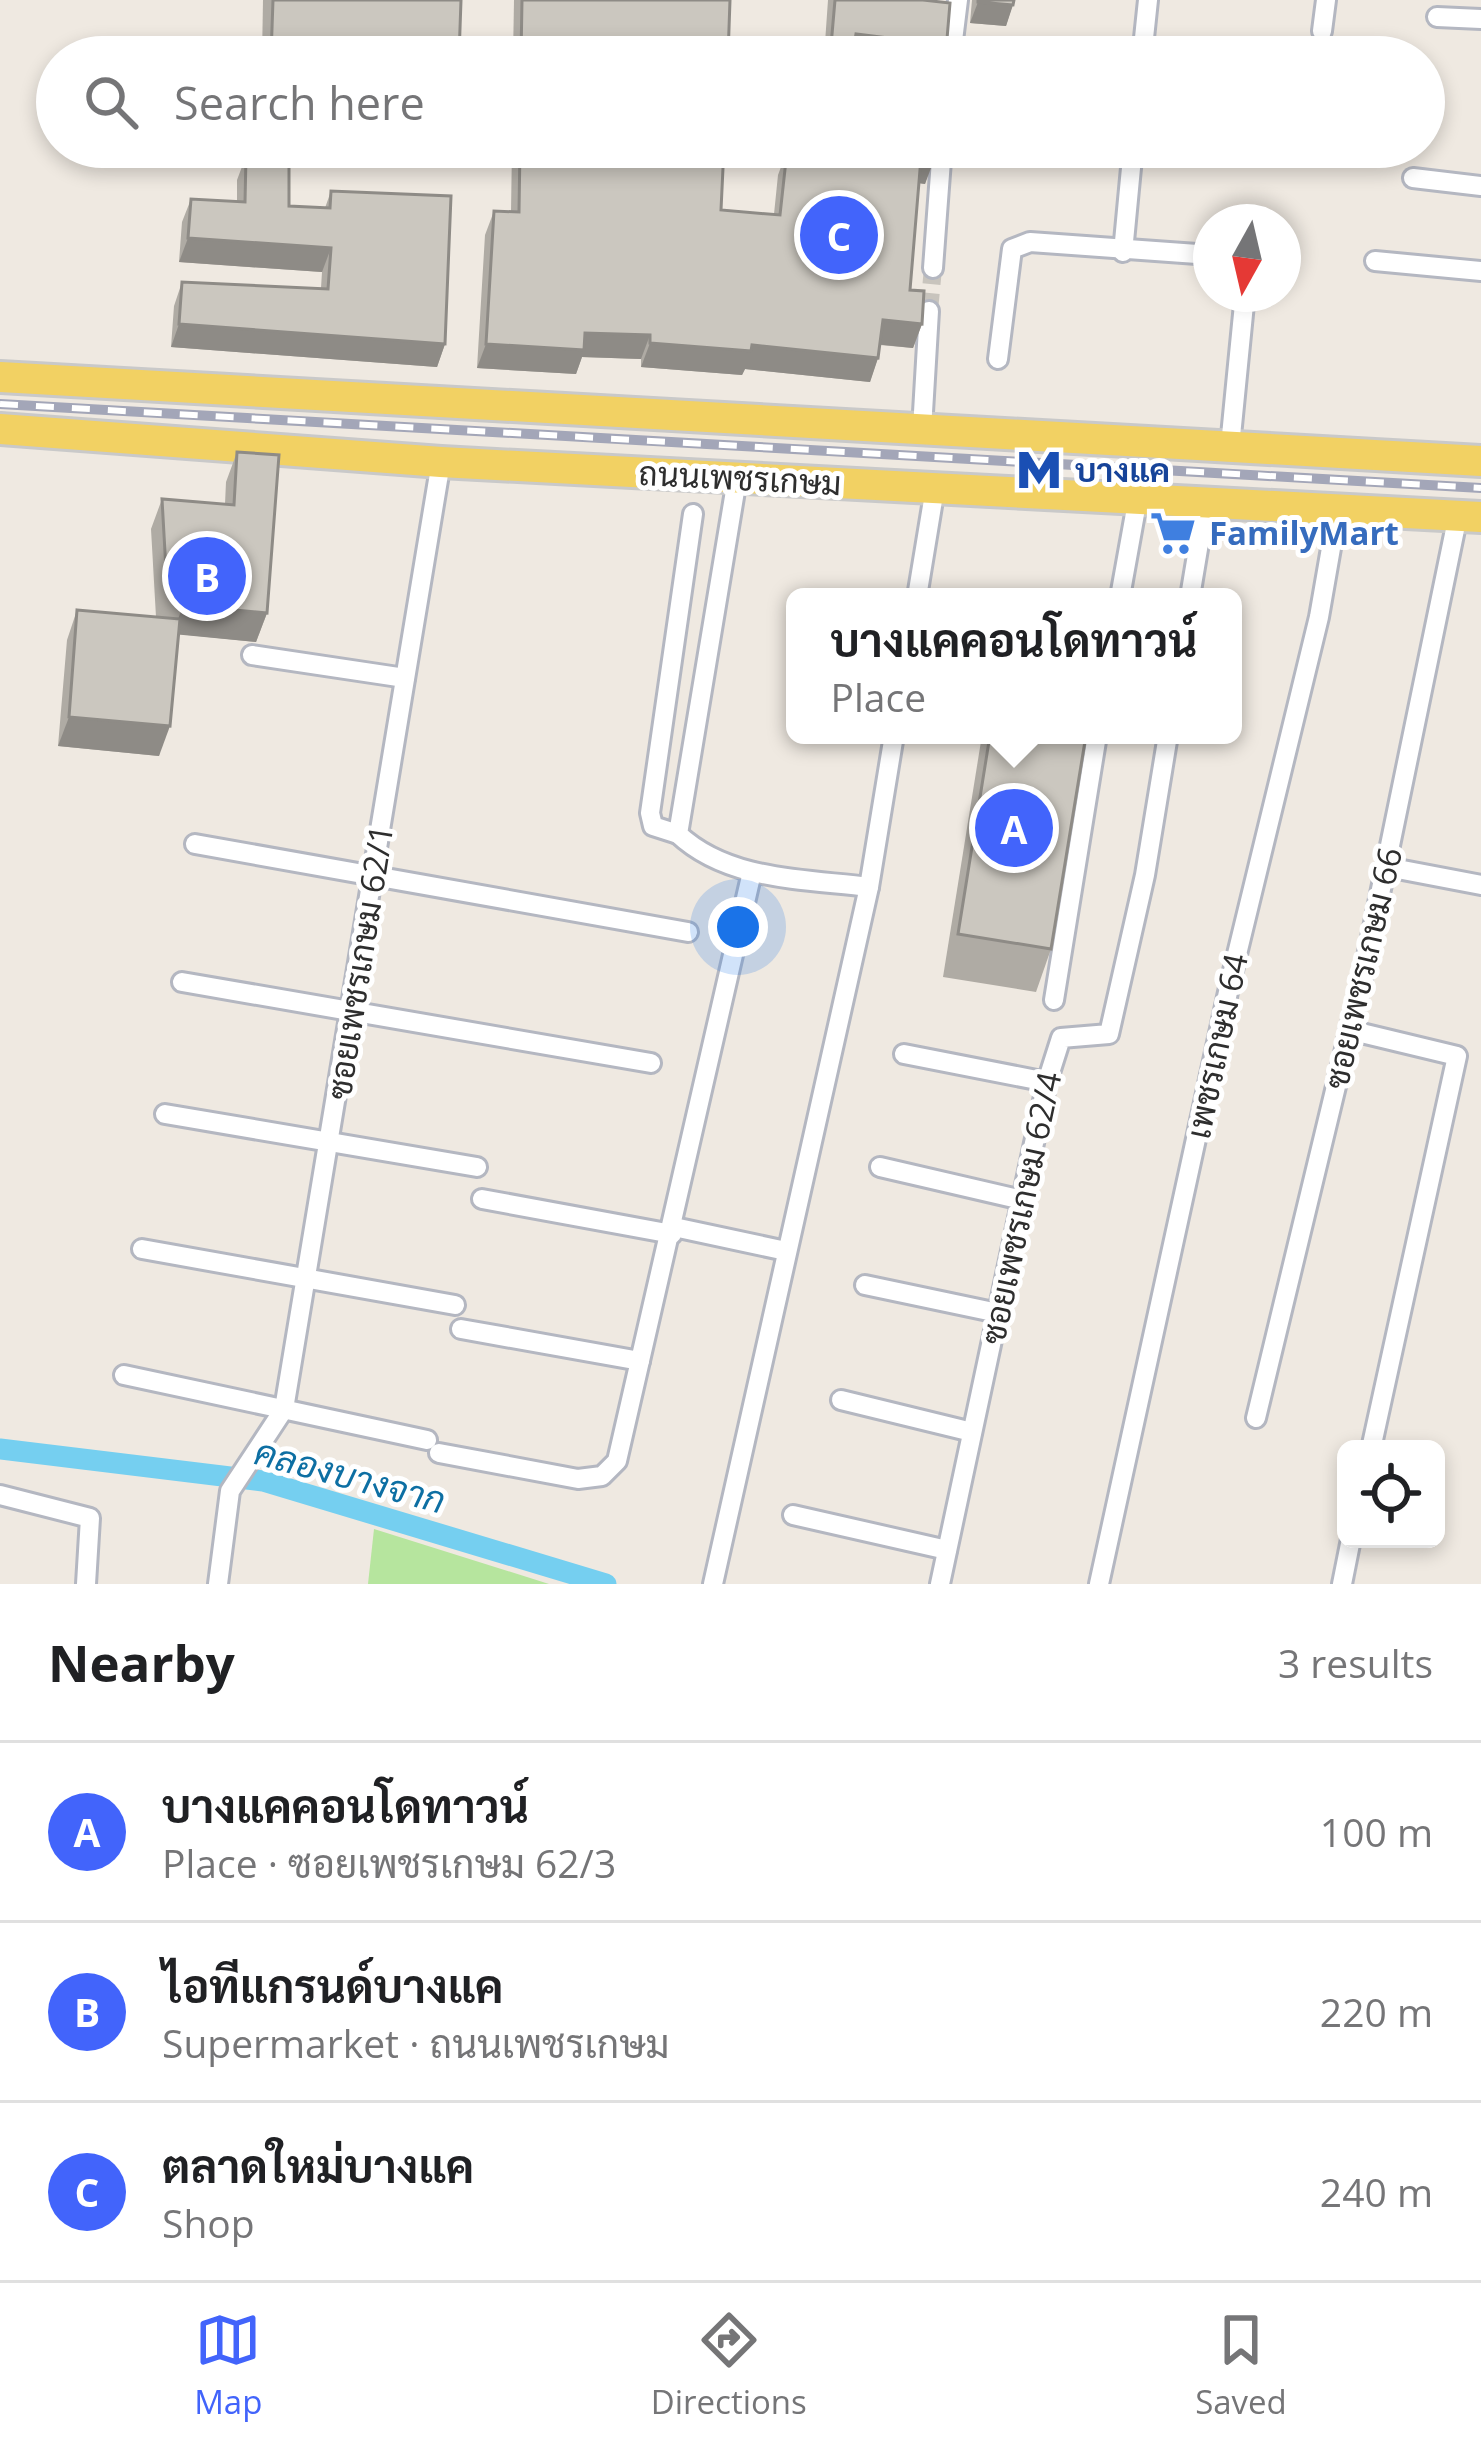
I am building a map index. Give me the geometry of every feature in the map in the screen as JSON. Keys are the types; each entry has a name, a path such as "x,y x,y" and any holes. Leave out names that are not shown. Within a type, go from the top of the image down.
{"main road":[{"name":"ถนนเพชรเกษม","path":"0,377 1481,460"},
{"name":"ถนนเพชรเกษม","path":"0,429 441,462 1469,516"}],"street":[{"path":"954,36 958,0"},
{"path":"1144,36 1148,0"},
{"path":"1322,32 1326,0"},
{"path":"1437,16 1481,19"},
{"path":"933,268 940,168"},
{"path":"1123,252 1130,168"},
{"path":"1413,178 1481,185"},
{"path":"998,358 1012,249 1030,242 1193,254"},
{"path":"1376,261 1481,271"},
{"path":"922,429 929,311"},
{"path":"1230,446 1243,312"},
{"name":"ซอยเพชรเกษม 62/1","path":"218,1584 230,1491 284,1409 332,1144 441,462"},
{"path":"679,834 737,479"},
{"path":"918,588 935,488"},
{"path":"1122,588 1138,497"},
{"path":"1192,588 1206,501"},
{"name":"เพชรเกษม 64","path":"1099,1584 1230,983 1319,617 1338,508"},
{"path":"693,514 650,823 679,834 697,852 752,872 869,887"},
{"name":"ซอยเพชรเกษม 66","path":"1256,1418 1469,516"},
{"path":"252,655 405,678"},
{"path":"666,704 699,707"},
{"path":"713,1584 869,887 893,744"},
{"path":"1054,1000 1096,744"},
{"name":"ซอยเพชรเกษม 62/4","path":"940,1584 1047,1082 1061,1038 1109,1034 1145,875 1167,744"},
{"path":"656,773 686,776"},
{"path":"195,844 688,932"},
{"path":"1387,867 1481,885"},
{"path":"124,1375 578,1479 602,1476 617,1461 752,872"},
{"path":"182,982 651,1063"},
{"path":"1349,1030 1457,1056 1373,1440"},
{"path":"904,1054 1047,1082"},
{"path":"165,1114 477,1167"},
{"path":"880,1167 1022,1200"},
{"path":"482,1199 786,1251"},
{"path":"142,1249 455,1306"},
{"path":"865,1285 998,1313"},
{"path":"461,1329 640,1361"},
{"path":"841,1400 973,1432"},
{"path":"0,1495 90,1518 86,1584"},
{"path":"794,1515 947,1550"},
{"path":"1342,1584 1349,1548"}],"green space":[{"path":"374,1529 549,1584 368,1584"}],"building":[{"path":"273,0 461,0 460,36 272,36"},
{"path":"522,0 730,0 729,36 521,36"},
{"path":"835,0 950,3 947,36 832,36"},
{"path":"978,0 1014,0 1013,5"},
{"path":"246,168 289,168 289,206 330,208 331,191 451,196 445,344 179,324 182,282 328,289 331,248 188,238 191,199 245,202"},
{"path":"520,168 723,168 721,210 780,215 785,168 920,168 910,290 924,291 922,324 883,320 878,358 752,345 751,351 650,343 650,335 585,333 584,350 486,344 494,211 519,212"},
{"path":"237,452 279,455 267,613 183,605 167,588 162,499 234,505"},
{"path":"77,610 180,619 170,726 69,717"},
{"path":"989,744 1085,744 1051,949 958,934"}],"waterway":[{"name":"คลองบางจาก","path":"0,1449 263,1481 606,1584"}],"tunnel":[{"path":"929,311 933,268"}],"railway":[{"path":"0,404 1481,488"}],"place":[{"name":"ตลาดใหม่บางแค","path":"839,235"},
{"name":"บางแค","path":"1039,470"},
{"name":"FamilyMart","path":"1173,533"},
{"name":"ไอทีแกรนด์บางแค","path":"207,576"},
{"name":"บางแคคอนโดทาวน์","path":"1014,828"}]}
